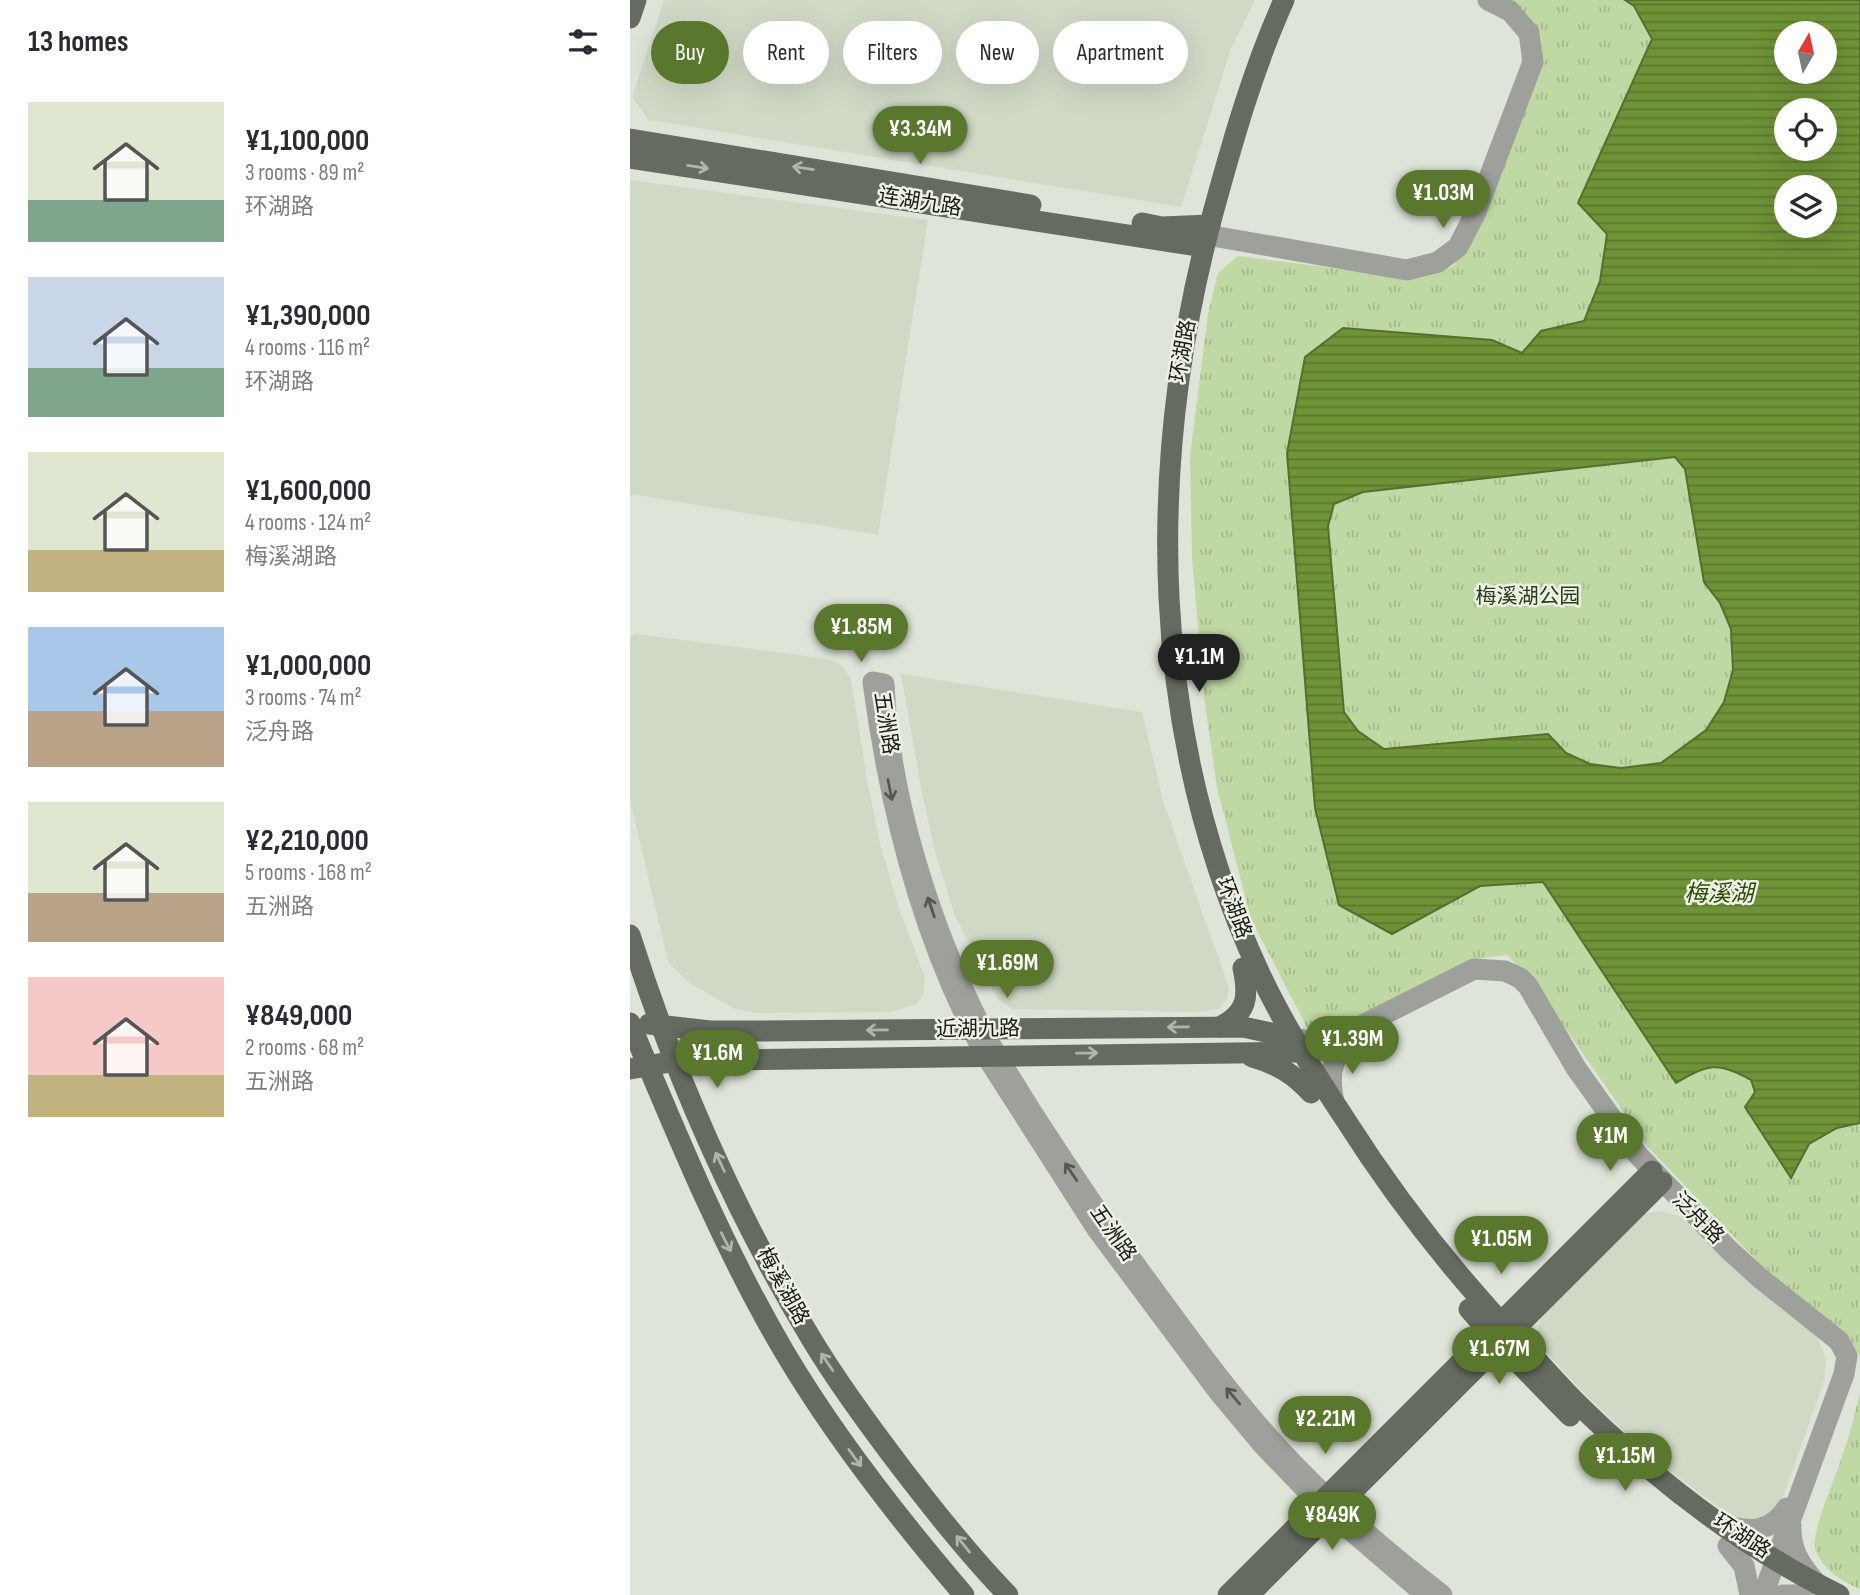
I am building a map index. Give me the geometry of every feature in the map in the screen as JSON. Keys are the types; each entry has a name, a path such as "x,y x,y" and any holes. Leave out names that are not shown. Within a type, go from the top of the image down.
{"main road":[{"path":"630,18 636,0"},
{"name":"环湖路","path":"1269,0 1241,72 1201,233 1170,446 1167,529 1171,641 1186,740 1205,821 1245,940 1311,1093 1385,1205 1499,1333 1533,1368 1686,1499 1770,1564 1810,1591 1839,1595"},
{"name":"环湖路","path":"1284,0 1255,70 1173,326 1158,427 1154,480 1155,618 1159,658 1172,743 1192,825 1216,902 1243,968 1371,1161 1463,1290"},
{"name":"连湖九路","path":"630,139 1201,233"},
{"name":"连湖九路","path":"630,158 1201,233"},
{"name":"梅溪湖路","path":"630,935 645,983 697,1112 772,1270 813,1341 865,1420 921,1494 984,1570 1009,1595"},
{"path":"1219,1027 1233,1020 1240,1012 1247,986 1243,968"},
{"path":"645,983 677,1015 698,1025 722,1031"},
{"name":"近湖九路","path":"630,1022 722,1031 1242,1027 1288,1039"},
{"name":"梅溪湖路","path":"630,1022 639,1068 666,1111 707,1204 786,1355 850,1452 914,1536 964,1595"},
{"name":"近湖九路","path":"639,1068 676,1061 1223,1051 1288,1039"},
{"path":"1223,1051 1247,1055 1284,1068 1311,1093"},
{"path":"697,1112 695,1091 698,1078 707,1067 722,1060"},
{"path":"630,1079 653,1095 666,1111"},
{"path":"1228,1595 1329,1505 1655,1179"},
{"path":"1467,1366 1473,1324 1463,1290 1506,1297 1536,1296"},
{"path":"1467,1366 1497,1364 1533,1368 1529,1334 1536,1296"},
{"name":"环湖路","path":"1533,1368 1564,1410 1661,1497 1728,1546 1770,1564"},
{"path":"1249,1595 1299,1534"}],"street":[{"path":"1201,233 1407,270 1438,262 1458,247 1476,212 1533,62 1529,33 1510,11 1488,0"},
{"name":"五洲路","path":"977,1029 968,998 922,880 905,821 891,757 884,684 873,682 894,811 914,882 948,973 977,1029 1009,1084 1208,1363 1292,1470 1426,1595"},
{"name":"泛舟路","path":"1288,1039 1326,1051 1474,970 1505,971 1520,978 1528,986 1596,1098 1679,1209 1737,1265 1816,1329 1831,1347 1834,1356 1832,1386 1790,1510"},
{"path":"929,1030 942,1024 948,1016 951,998 948,973"},
{"name":"泛舟路","path":"1337,1043 1474,978 1503,978 1520,988 1575,1079 1624,1147 1752,1270 1839,1341 1847,1356 1844,1374 1770,1564"},
{"path":"968,998 992,1017 1031,1029"},
{"path":"1288,1039 1308,1038 1337,1043 1330,1084 1334,1102"},
{"path":"942,1055 979,1065 1009,1084 1017,1061 1035,1054"},
{"path":"1624,1147 1631,1162 1629,1204 1658,1203 1679,1209"},
{"path":"1292,1470 1321,1477 1358,1475 1359,1533 1324,1531 1299,1534 1299,1498 1292,1470"},
{"path":"1720,1523 1738,1529 1766,1528 1790,1510"},
{"path":"1783,1595 1810,1591 1804,1569 1793,1548 1790,1510"},
{"name":"五洲路","path":"1359,1533 1441,1595"},
{"path":"1728,1546 1744,1566 1752,1595"},
{"path":"1752,1595 1770,1564"},
{"path":"1763,1595 1770,1564"}],"shaded area":[{"path":"664,0 1255,0 1231,49 1181,207 649,120 632,97 651,39 651,84 729,84 729,21 657,21"},
{"path":"630,180 928,220 878,535 630,494"},
{"path":"636,634 807,656 831,660 842,665 851,679 881,848 898,905 925,978 923,996 916,1004 891,1012 756,1013 735,1009 688,982 668,961 630,800 630,636"},
{"path":"901,674 1142,712 1163,801 1229,988 1227,1000 1218,1009 1200,1012 1012,1009 997,998 956,918 935,852"},
{"path":"1660,1211 1680,1216 1771,1301 1815,1334 1823,1349 1826,1362 1824,1381 1782,1500 1773,1512 1759,1520 1743,1521 1729,1515 1650,1456 1578,1387 1540,1345 1540,1320 1548,1306 1645,1213"}],"green space":[{"name":"梅溪湖公园","path":"1502,0 1860,0 1860,1356 1833,1327 1757,1261 1648,1147 1530,979 1507,955 1468,960 1334,1036 1309,1031 1251,919 1217,788 1204,697 1192,557 1190,456 1208,314 1218,273 1238,256 1418,279 1454,266 1523,117 1543,66 1540,33 1528,15"},
{"path":"1860,1392 1860,1589 1839,1578 1826,1567 1817,1554 1815,1537 1846,1446"}],"water":[{"name":"梅溪湖","path":"1625,0 1860,0 1860,1123 1837,1128 1809,1144 1791,1178 1745,1107 1755,1092 1751,1080 1730,1070 1713,1067 1676,1083 1543,882 1480,886 1392,934 1339,905 1315,808 1287,453 1305,357 1343,328 1492,340 1522,353 1541,331 1584,321 1600,281 1607,234 1578,203 1652,39 1634,6","holes":["1675,457 1685,469 1704,582 1720,603 1731,629 1733,670 1724,702 1706,730 1661,763 1621,768 1590,764 1566,753 1548,734 1384,749 1358,731 1344,712 1328,526 1334,504 1363,492"]}]}
